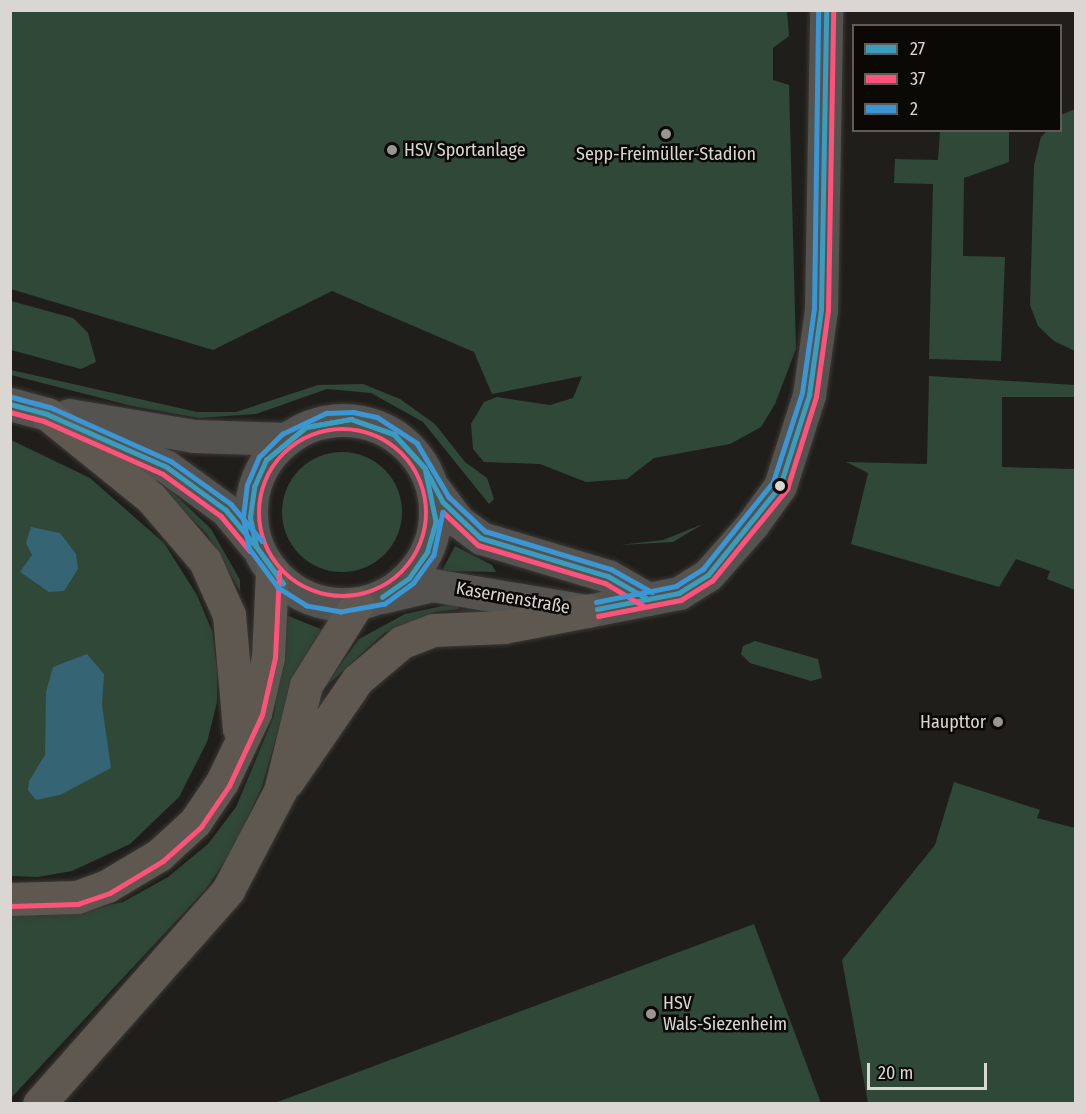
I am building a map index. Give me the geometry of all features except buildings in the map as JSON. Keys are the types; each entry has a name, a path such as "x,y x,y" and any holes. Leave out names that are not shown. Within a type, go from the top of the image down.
{"highway":[{"path":"47,414 151,498 205,561 229,615 241,701 238,744"},
{"path":"10,899 77,897 107,886 159,855 195,822 222,782 238,744 255,713 263,683 264,559"},
{"path":"280,791 306,685 369,600"},
{"path":"39,1104 228,890 280,791 357,680 402,642 433,630 504,627 587,611"}],"street":[{"path":"648,599 679,593 708,575 752,525 780,486 809,394 821,310 826,10"},
{"name":"Kasernenstraße","path":"10,404 47,414 167,467 226,510 264,559 310,599 369,600 432,585 587,611 648,599"},
{"name":"Kasernenstraße","path":"47,414 102,416 194,435 287,439"},
{"name":"Kasernenstraße","path":"264,559 250,517 254,487 266,460 287,439 328,420 374,424 412,449 434,489 458,521 481,538 608,576 648,599"},
{"name":"Kasernenstraße","path":"369,600 409,578 427,552 436,521 434,489"}],"green space":[{"name":"HSV Sportanlage","path":"10,11 787,11 789,36 773,48 773,80 789,85 796,349 775,404 761,427 730,444 654,458 627,479 586,482 540,464 484,462 473,449 471,424 484,402 497,397 550,405 573,398 582,376 492,394 474,352 332,291 213,350 11,289"},
{"path":"1075,109 1075,351 1054,341 1038,326 1030,305 1034,165 1041,137 1046,132 1062,132 1062,115"},
{"path":"940,132 1009,132 1009,162 964,178 963,256 1005,257 1001,361 929,359 933,184 894,183 895,159 938,160"},
{"path":"11,301 73,318 88,333 96,362 81,369 11,350"},
{"path":"11,370 197,412 236,412 318,385 363,384 400,399 435,424 465,462 487,478 494,499 489,504 423,422 371,393 327,389 256,414 199,418 132,406 11,375"},
{"path":"929,376 1075,385 1075,397 1002,397 1002,467 1075,469 1075,590 1047,579 1050,571 1016,559 999,587 851,544 868,473 846,462 927,464"},
{"path":"11,440 90,478 164,543 197,595 212,631 217,669 217,702 207,742 179,797 130,844 72,871 38,877 11,876"},
{"path":"342,452 365,456 385,469 398,489 402,512 398,535 385,555 365,568 342,572 319,568 299,555 286,535 282,512 286,489 299,469 319,456"},
{"path":"162,482 211,529 240,580 240,591 207,534 163,490"},
{"path":"703,524 673,542 620,545 663,540"},
{"path":"455,546 492,565 496,572 442,571"},
{"path":"456,603 459,609 435,612 384,633 322,690 359,639 405,614"},
{"path":"286,615 328,632 286,704 261,789 232,851 205,890 11,1098 11,915 78,912 123,902 168,877 208,844 236,807 274,716"},
{"path":"755,641 818,659 822,678 811,681 750,663 741,654 743,646"},
{"path":"954,782 1040,810 1037,818 1075,828 1075,1103 868,1103 842,960 935,845"},
{"name":"HSV Wals-Siezenheim","path":"754,924 821,1103 275,1103"}],"water":[{"path":"31,527 60,533 76,554 78,569 64,591 49,592 20,572 32,555 26,543"},
{"path":"87,654 104,674 102,705 111,768 60,795 36,800 28,790 29,781 45,755 46,692 53,667"}],"transit line":[{"name":"2","path":"596,602 676,586 703,569 773,482 802,393 814,309 818,10"},
{"name":"27","path":"597,609 679,593 708,575 780,486 809,395 821,310 826,10"},
{"name":"37","path":"598,616 681,600 712,581 787,489 816,397 828,311 833,10"},
{"name":"2","path":"12,397 50,407 171,461 231,504 262,541"},
{"name":"27","path":"10,404 47,414 167,467 226,510 256,546"},
{"name":"37","path":"10,412 44,421 163,474 221,516 250,551"},
{"name":"2","path":"443,512 434,555 414,583 385,604 341,612 307,606 278,588 249,549 243,517 247,485 259,457 282,434 326,413 353,412 377,417 417,443 449,497 485,531 611,569 652,592"},
{"name":"27","path":"306,427 351,419"},
{"name":"27","path":"306,427 351,419"},
{"name":"27","path":"351,419 394,434"},
{"name":"27","path":"351,419 394,434"},
{"name":"27","path":"266,460 306,427"},
{"name":"27","path":"266,460 306,427"},
{"name":"37","path":"343,429 375,435 390,443 402,454 413,466 421,481 427,513 421,545 413,560 402,572 390,583 375,591 343,597 311,591 296,583 284,572 273,560 265,545 259,513 265,481 273,466 284,454 296,443 311,435 343,429"},
{"name":"27","path":"394,434 425,468"},
{"name":"27","path":"394,434 425,468"},
{"name":"27","path":"256,546 250,517 254,487 266,460"},
{"name":"27","path":"425,468 443,502 481,538 608,576 648,599"},
{"name":"27","path":"425,468 436,521"},
{"name":"37","path":"443,512 478,545 605,583 644,606"},
{"name":"27","path":"382,597 409,578 427,552 436,521"},
{"name":"27","path":"256,546 283,583"},
{"name":"27","path":"256,546 283,583"},
{"name":"37","path":"10,906 78,904 110,893 163,861 201,827 229,786 262,715 275,658 279,572"}],"place":[{"name":"Sepp-Freimüller-Stadion","path":"666,134"},
{"name":"HSV Sportanlage","path":"392,150"},
{"name":"Haupttor","path":"998,722"},
{"name":"HSV Wals-Siezenheim","path":"651,1014"}]}
